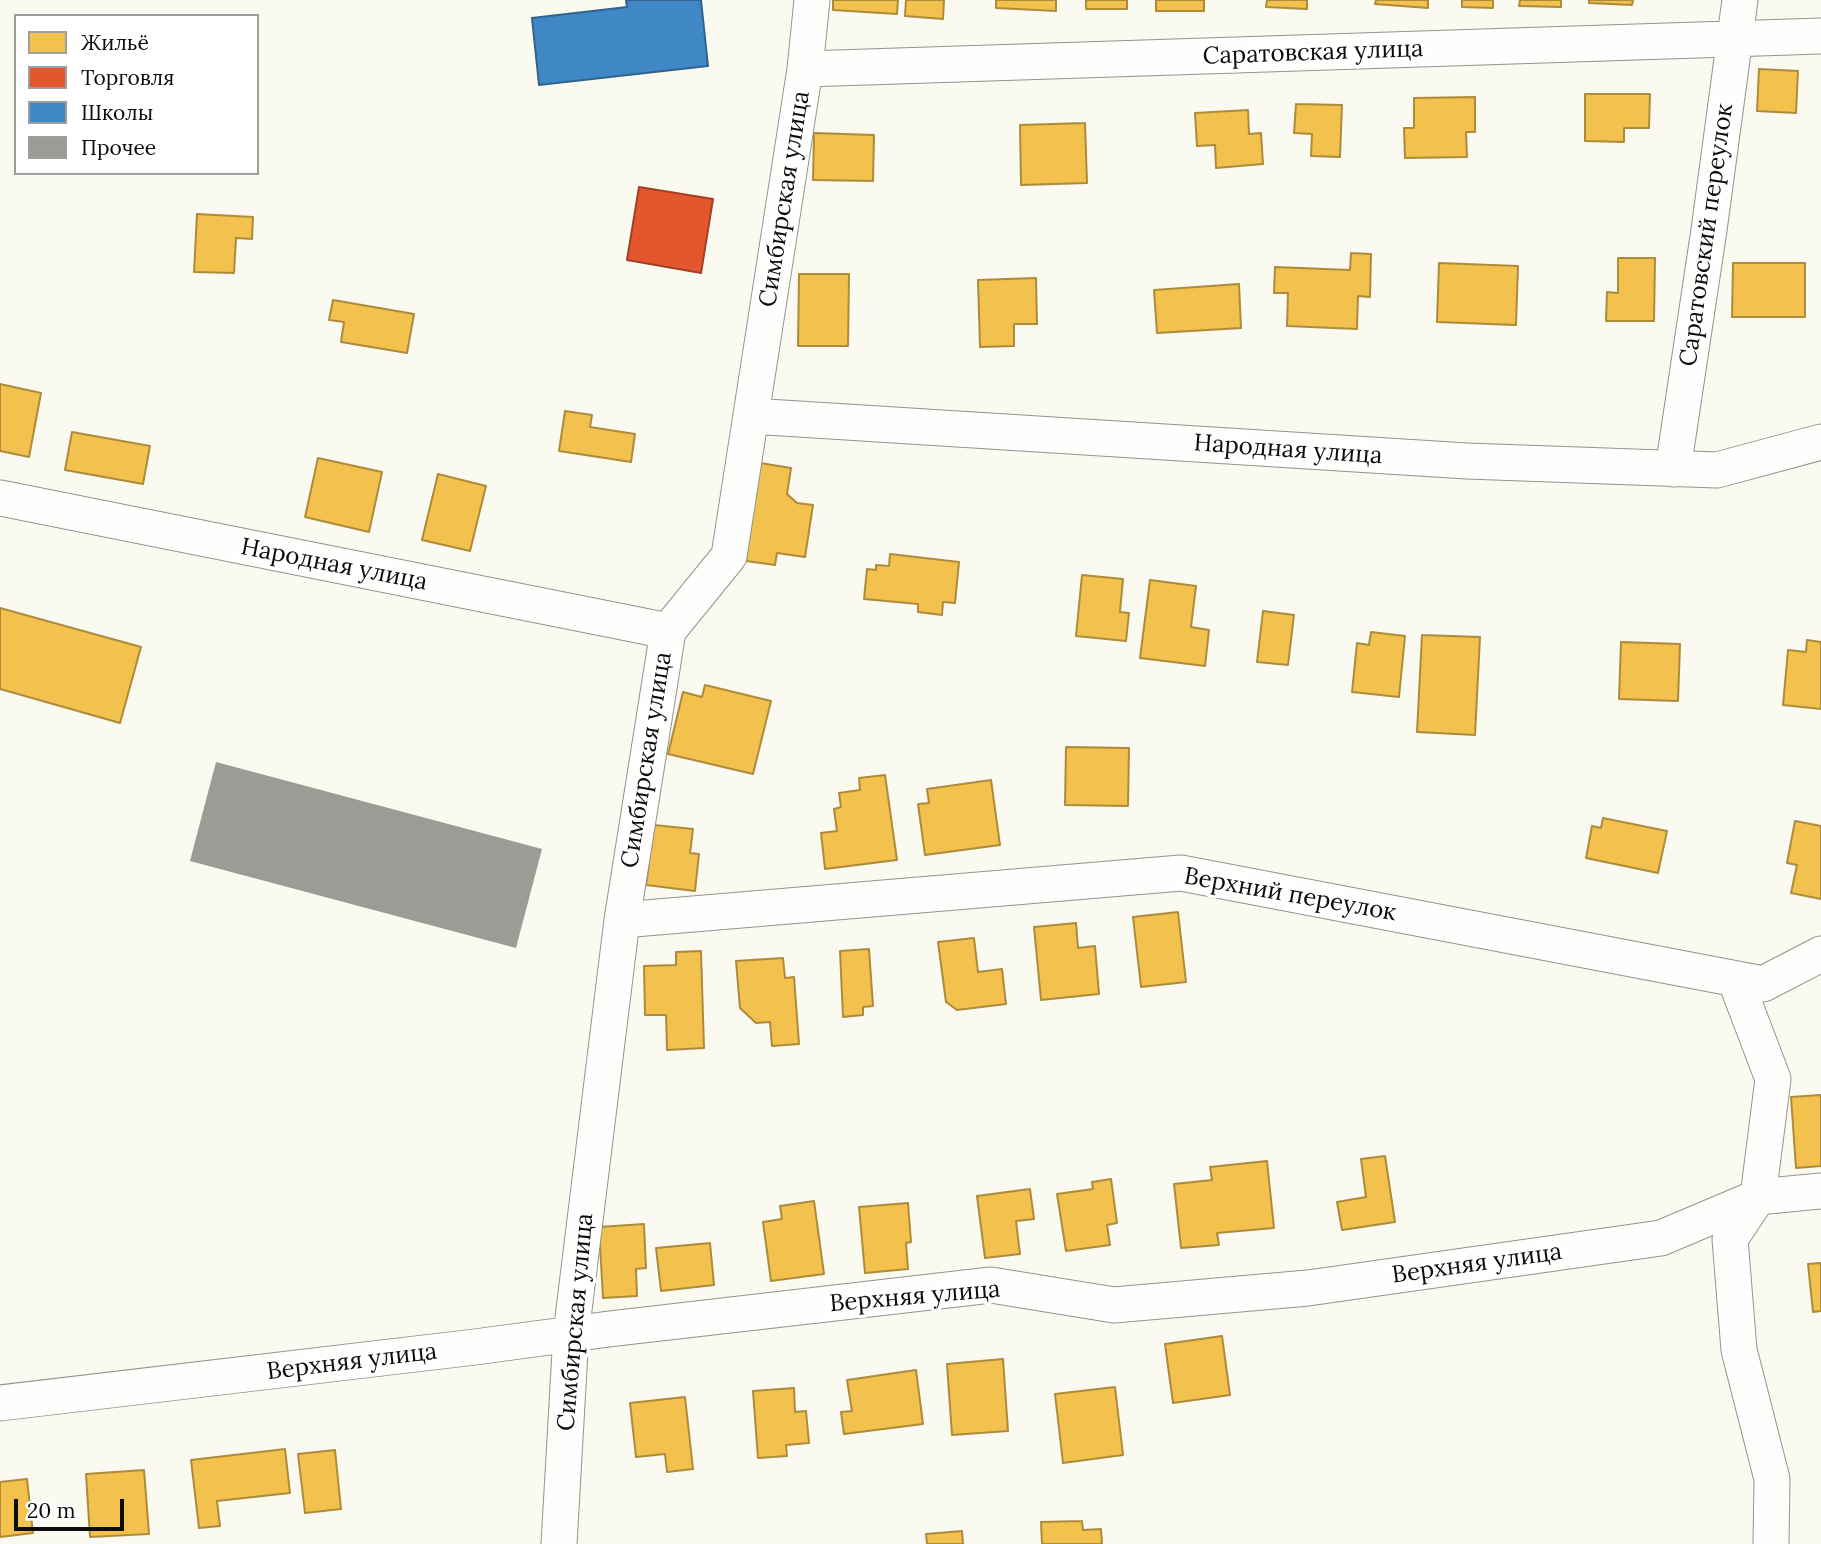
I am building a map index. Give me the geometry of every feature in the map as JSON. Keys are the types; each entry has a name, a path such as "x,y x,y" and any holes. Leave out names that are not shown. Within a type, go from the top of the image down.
{"street":[{"name":"Симбирская улица","path":"559,1544 571,1334 622,920 668,632 729,556 806,69 812,0"},
{"name":"Саратовский переулок","path":"1672,469 1709,230 1740,0"},
{"name":"Саратовская улица","path":"806,69 1821,36"},
{"name":"Народная улица","path":"751,416 1467,461 1672,469 1717,470 1821,442"},
{"name":"Народная улица","path":"0,498 668,632"},
{"name":"Верхний переулок","path":"622,920 1181,873 1763,984 1821,954"},
{"path":"1735,979 1773,1079 1758,1197 1730,1239 1739,1350 1772,1479 1771,1544"},
{"name":"Верхняя улица","path":"0,1403 991,1285 1114,1306 1308,1288 1661,1238 1758,1197 1821,1191"}],"building: Жильё":[{"path":"833,0 898,0 897,14 833,10"},
{"path":"906,0 944,0 943,19 905,16"},
{"path":"996,0 1056,0 1056,11 996,8"},
{"path":"1086,0 1127,0 1127,9 1086,9"},
{"path":"1156,0 1204,0 1204,11 1156,11"},
{"path":"1267,0 1307,0 1307,9 1266,7"},
{"path":"1376,0 1428,0 1428,8 1375,4"},
{"path":"1462,0 1493,0 1493,8 1462,7"},
{"path":"1520,0 1561,0 1561,7 1519,6"},
{"path":"1589,0 1633,0 1632,5 1589,3"},
{"path":"1759,69 1798,71 1796,113 1757,111"},
{"path":"1585,94 1650,94 1649,128 1624,128 1624,142 1585,141"},
{"path":"1475,97 1475,132 1466,132 1467,157 1405,158 1404,128 1414,128 1414,98"},
{"path":"1296,104 1342,105 1340,157 1311,156 1312,134 1294,133"},
{"path":"1248,110 1249,134 1261,133 1263,164 1216,168 1215,145 1197,146 1195,113"},
{"path":"1085,123 1087,183 1021,185 1020,125"},
{"path":"814,133 874,135 873,181 813,180"},
{"path":"197,214 253,217 252,239 236,238 234,273 194,272"},
{"path":"1351,253 1371,254 1370,297 1358,296 1357,329 1287,326 1288,293 1274,293 1275,267 1350,270"},
{"path":"1618,258 1655,258 1654,321 1606,321 1607,292 1618,293"},
{"path":"1439,263 1518,266 1516,325 1437,322"},
{"path":"1733,263 1805,263 1805,317 1732,317"},
{"path":"799,274 849,274 848,346 798,346"},
{"path":"1036,278 1037,324 1014,324 1014,346 980,347 978,280"},
{"path":"1239,284 1241,328 1157,333 1154,290"},
{"path":"333,300 414,314 407,353 341,342 344,322 329,320"},
{"path":"0,384 41,393 29,457 0,451"},
{"path":"565,411 592,415 590,427 635,434 631,462 559,451"},
{"path":"72,432 150,446 143,484 65,470"},
{"path":"318,458 382,472 369,532 305,517"},
{"path":"760,463 791,468 787,494 797,503 813,505 805,557 777,553 775,565 746,561"},
{"path":"438,474 486,486 470,551 422,540"},
{"path":"890,554 959,562 955,603 943,602 942,615 918,612 918,604 864,599 867,569 876,570 876,565 889,566"},
{"path":"1082,575 1123,579 1120,612 1129,613 1126,641 1076,636"},
{"path":"1150,580 1196,586 1191,627 1209,630 1205,666 1140,658"},
{"path":"0,608 141,647 120,723 0,689"},
{"path":"1263,611 1294,615 1288,665 1257,662"},
{"path":"1371,632 1405,636 1399,697 1352,692 1357,643 1369,645"},
{"path":"1422,635 1480,637 1475,735 1417,732"},
{"path":"1807,640 1821,642 1821,709 1783,705 1788,650 1806,652"},
{"path":"1621,642 1680,644 1678,701 1619,699"},
{"path":"705,685 771,701 753,774 668,754 683,692 702,697"},
{"path":"1066,747 1129,748 1128,806 1065,805"},
{"path":"885,775 897,860 825,869 821,833 837,831 834,809 841,807 839,793 860,790 859,778"},
{"path":"991,780 1000,845 925,855 918,804 929,803 927,789"},
{"path":"1603,818 1667,831 1658,873 1586,858 1592,826 1601,828"},
{"path":"1795,821 1821,826 1821,899 1791,893 1797,865 1787,863"},
{"path":"654,825 693,829 690,853 699,854 695,891 646,885"},
{"path":"1178,912 1186,982 1141,987 1133,917"},
{"path":"1076,923 1078,948 1095,946 1099,994 1041,1000 1034,927"},
{"path":"974,938 978,972 1002,969 1006,1004 957,1010 946,1002 938,942"},
{"path":"869,949 873,1006 863,1007 863,1015 843,1017 840,951"},
{"path":"701,951 704,1048 667,1050 666,1015 645,1015 644,966 676,965 676,952"},
{"path":"783,958 785,978 794,977 799,1044 772,1046 770,1022 756,1023 740,1008 736,961"},
{"path":"1821,1095 1821,1166 1796,1168 1791,1097"},
{"path":"1385,1156 1395,1222 1342,1230 1337,1202 1366,1197 1361,1159"},
{"path":"1267,1161 1274,1228 1217,1233 1219,1245 1181,1248 1174,1184 1212,1180 1210,1167"},
{"path":"1111,1179 1117,1223 1107,1225 1110,1245 1066,1251 1057,1194 1093,1189 1092,1182"},
{"path":"1030,1189 1034,1219 1016,1221 1020,1254 985,1258 977,1196"},
{"path":"814,1201 824,1274 771,1281 763,1222 782,1219 780,1206"},
{"path":"908,1203 911,1242 906,1243 908,1269 865,1273 859,1207"},
{"path":"644,1224 646,1268 636,1269 637,1296 603,1298 599,1227"},
{"path":"710,1243 714,1285 661,1291 656,1248"},
{"path":"1821,1263 1821,1311 1813,1312 1808,1264"},
{"path":"1222,1336 1230,1395 1173,1403 1165,1344"},
{"path":"1003,1359 1008,1431 952,1435 947,1364"},
{"path":"916,1370 923,1424 844,1434 841,1412 852,1411 847,1380"},
{"path":"1115,1387 1123,1455 1063,1463 1055,1394"},
{"path":"794,1388 795,1412 806,1411 809,1443 786,1445 787,1456 758,1458 753,1391"},
{"path":"685,1397 693,1469 667,1472 665,1454 636,1457 630,1403"},
{"path":"285,1449 290,1493 217,1501 220,1526 199,1528 191,1460"},
{"path":"335,1450 341,1509 305,1513 298,1454"},
{"path":"144,1470 149,1534 90,1537 86,1474"},
{"path":"27,1479 33,1533 0,1537 0,1482"},
{"path":"1082,1521 1083,1530 1101,1529 1102,1544 1042,1544 1041,1522"},
{"path":"962,1531 963,1544 927,1544 926,1534"}],"building: Торговля":[{"path":"639,187 713,199 701,273 627,260"}],"building: Школы":[{"path":"626,0 701,0 708,66 539,85 532,18 627,7"}],"building: Прочее":[{"path":"216,762 542,849 516,948 190,861"}]}
